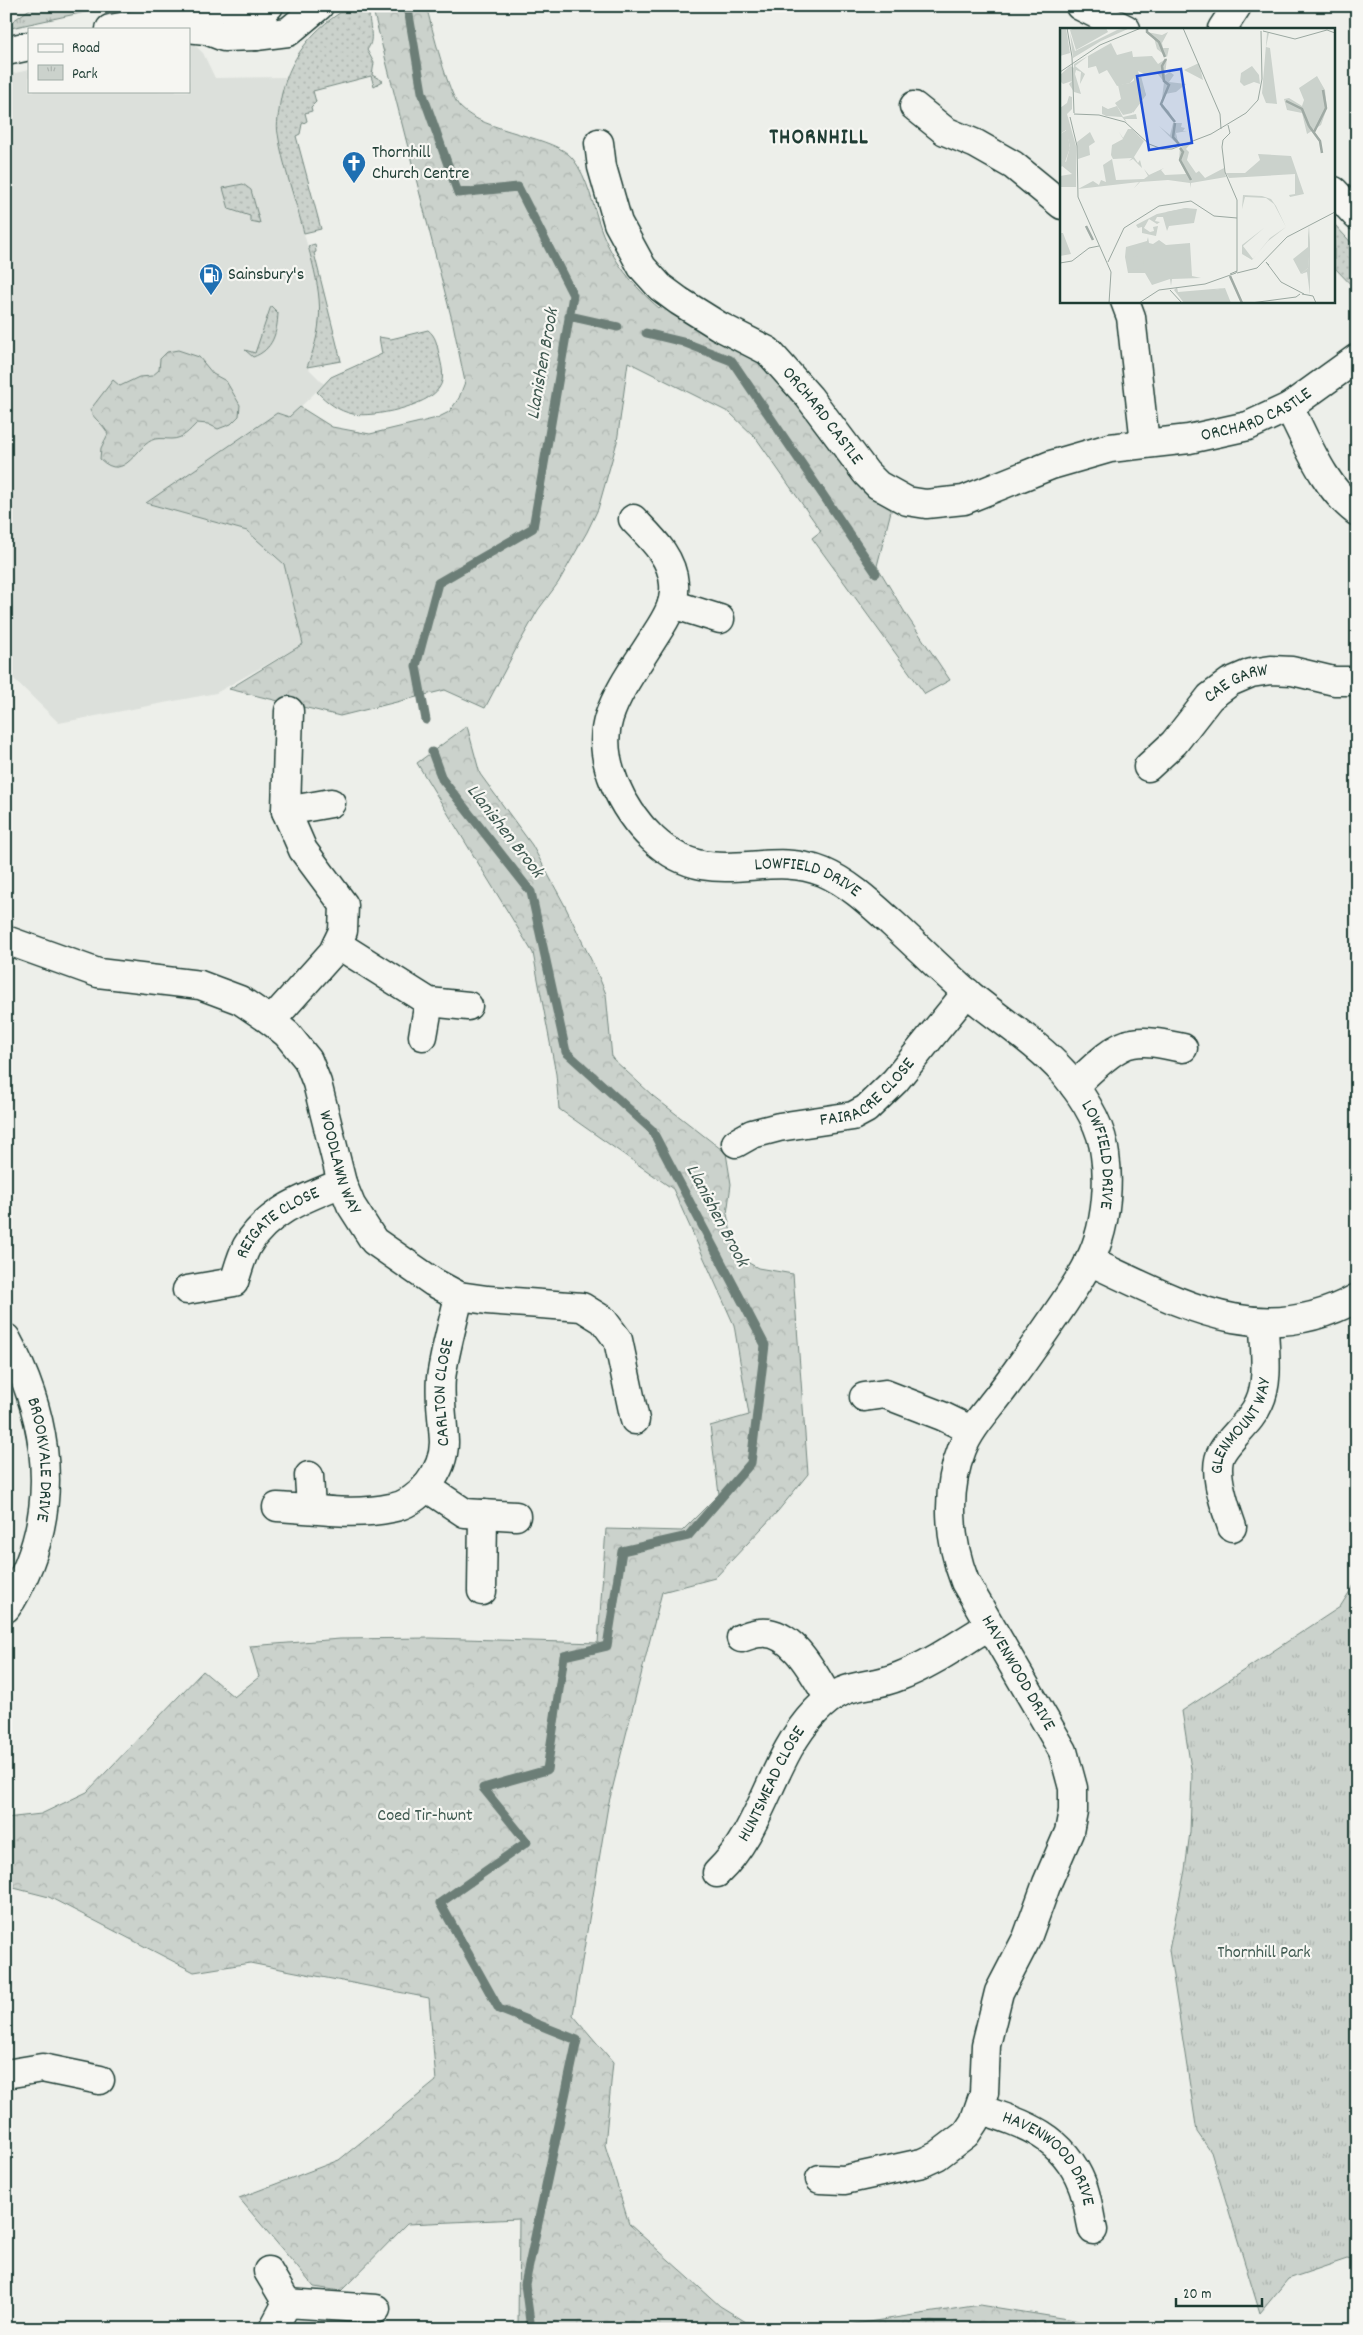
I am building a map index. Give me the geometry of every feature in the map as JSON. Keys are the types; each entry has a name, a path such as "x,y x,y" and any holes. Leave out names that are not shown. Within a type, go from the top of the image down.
{"street":[{"path":"256,36 265,9 269,6"},
{"path":"256,36 288,32 319,6"},
{"path":"1080,6 1124,28"},
{"path":"1223,28 1237,6"},
{"path":"116,28 166,19 176,9 228,8 256,36"},
{"path":"6,51 28,46"},
{"path":"914,106 945,131 976,144 1013,165 1060,203"},
{"name":"ORCHARD CASTLE","path":"599,143 602,167 618,223 642,267 660,287 686,306 719,326 768,351 809,397 866,473 878,485 907,501 926,504 964,500 1051,465 1110,448 1222,433 1248,426 1289,407 1357,358"},
{"path":"1336,193 1357,216"},
{"path":"1125,302 1130,317 1145,443"},
{"path":"1289,407 1324,476 1335,492 1357,512"},
{"name":"LOWFIELD DRIVE","path":"633,520 665,556 674,580 672,604 667,616 629,676 608,720 605,741 609,764 616,787 633,816 652,839 687,862 708,867 730,868 801,866 822,871 843,882 874,907 967,992 1033,1043 1074,1086 1090,1111 1099,1130 1105,1150 1107,1168 1103,1219 1098,1240 1089,1261"},
{"path":"672,604 720,619"},
{"name":"CAE GARW","path":"1148,767 1174,743 1210,697 1230,682 1251,673 1271,670 1292,671 1334,681 1357,681"},
{"path":"270,1021 333,952 343,930 344,905 303,850 286,811 289,711"},
{"path":"286,811 331,803"},
{"name":"WOODLAWN WAY","path":"6,940 98,973 200,985 240,1000 270,1021 286,1034 308,1060 317,1083 342,1183 351,1205 374,1241 433,1282 459,1296 582,1307 603,1320 618,1340 635,1420"},
{"path":"337,944 428,1002 468,1006"},
{"name":"FAIRACRE CLOSE","path":"736,1143 752,1134 778,1127 854,1116 866,1109 895,1081 967,992"},
{"path":"423,1036 428,1002"},
{"path":"1074,1086 1120,1048 1131,1043 1146,1042 1183,1048"},
{"name":"REIGATE CLOSE","path":"187,1290 240,1290 248,1246 267,1221 299,1201 342,1183"},
{"path":"1089,1261 1201,1310 1226,1318 1264,1322 1308,1318 1357,1298"},
{"name":"HAVENWOOD DRIVE","path":"820,2179 844,2180 922,2163 952,2146 966,2134 979,2110 984,2093 986,2045 999,1992 1027,1938 1047,1883 1069,1832 1073,1811 1073,1788 1063,1751 965,1582 957,1562 952,1535 952,1503 958,1460 971,1430 1054,1318 1089,1261"},
{"name":"CARLTON CLOSE","path":"277,1507 372,1511 394,1508 419,1496 435,1475 444,1444 440,1408 441,1378 459,1296"},
{"name":"GLENMOUNT WAY","path":"1232,1528 1223,1497 1218,1468 1221,1453 1260,1403 1264,1385 1264,1322"},
{"name":"BROOKVALE DRIVE","path":"6,1338 32,1397 44,1448 46,1497 36,1546 13,1599 6,1608"},
{"path":"864,1397 885,1394 942,1416 971,1430"},
{"path":"310,1476 311,1508"},
{"path":"426,1486 465,1513 516,1516"},
{"path":"482,1591 483,1514"},
{"name":"HUNTSMEAD CLOSE","path":"717,1872 730,1860 756,1818 788,1750 801,1729 829,1698 852,1687 898,1677 917,1669 989,1626"},
{"path":"741,1638 762,1632 777,1636 790,1644 803,1656 829,1698"},
{"path":"6,2074 42,2068 100,2080"},
{"name":"HAVENWOOD DRIVE","path":"979,2110 1041,2132 1057,2145 1071,2163 1083,2185 1093,2230"},
{"path":"268,2271 287,2303"},
{"path":"287,2303 376,2309"},
{"path":"273,2329 287,2303"}],"shaded area":[{"path":"190,42 203,53 215,78 287,77 278,115 277,134 320,299 321,316 318,336 307,367 324,384 290,417 277,413 147,503 247,531 284,564 303,644 216,693 59,723 6,671 6,75 28,70 28,92 190,92"}],"green space":[{"path":"34,6 113,6 6,29 6,26"},
{"path":"352,6 370,6 371,40 367,50 374,63 372,75 383,81 374,86 371,76 313,91 316,102 311,107 312,111 305,113 307,121 302,124 300,134 296,136 321,229 304,233 280,146 277,126 280,103 289,73 304,46 325,24"},
{"path":"372,6 426,6 450,89 460,107 471,116 486,123 552,145 564,151 573,159 583,175 601,229 611,251 641,291 659,308 663,304 743,350 760,364 780,383 830,446 892,507 877,566 907,616 950,680 925,694 812,538 821,531 756,438 730,413 628,362 617,442 598,509 558,583 538,610 485,708 445,690 340,716 229,689 303,644 284,564 247,531 146,503 277,413 289,417 300,407 332,427 370,434 437,418 449,412 459,398 465,382 453,324"},
{"path":"243,184 251,190 260,223 250,221 250,216 229,209 223,188"},
{"path":"1336,226 1357,249 1357,291 1336,269"},
{"path":"315,244 316,252 314,253 341,361 307,367 317,335 320,307 308,246"},
{"path":"271,306 278,313 273,340 265,350 253,357 245,350 255,353"},
{"path":"428,330 436,341 443,375 439,388 424,400 399,409 362,415 348,413 338,408 317,392 331,377 382,354 379,337 391,339"},
{"path":"178,350 199,357 213,374 226,381 240,405 239,416 231,424 218,429 208,424 197,423 179,438 155,439 148,442 124,465 117,467 109,466 100,459 101,448 108,434 90,410 113,380 120,386 139,377 152,376 159,370 160,359 167,352"},
{"name":"Coed Tir-hwnt","path":"467,726 480,774 532,845 564,904 596,970 606,994 612,1058 653,1096 726,1153 731,1184 727,1214 736,1256 758,1268 793,1274 808,1474 778,1511 715,1578 662,1592 608,1806 573,2015 613,2062 605,2145 629,2224 720,2306 746,2322 791,2329 518,2329 519,2219 407,2224 341,2291 314,2287 239,2198 339,2160 436,2081 429,1998 250,1963 194,1972 49,1897 6,1886 6,1818 41,1814 87,1792 203,1671 234,1697 259,1677 250,1646 340,1639 430,1638 598,1643 606,1529 682,1531 719,1494 710,1426 749,1415 734,1325 673,1189 559,1109 556,1074 533,953 417,763"},
{"path":"1357,1498 1357,1543 1352,1531 1351,1520 1352,1510"},
{"name":"Thornhill Park","path":"1357,1580 1357,2261 1347,2259 1288,2279 1260,2313 1211,2152 1197,2132 1169,1950 1185,1870 1190,1832 1192,1775 1182,1711 1340,1607"},
{"path":"980,2305 1086,2322 1094,2329 822,2329"}],"waterway":[{"name":"Llanishen Brook","path":"408,9 422,92 458,193 518,187 573,295 533,528 438,583 416,666 426,720"},
{"path":"569,316 618,327"},
{"path":"646,333 683,342 732,361 876,573"},
{"name":"Llanishen Brook","path":"432,752 442,779 531,892 566,1052 652,1130 765,1345 751,1463 688,1536 622,1551 607,1646 564,1656 547,1770 483,1788 527,1842 440,1903 499,2009 577,2040 525,2284 531,2329"}],"place":[{"name":"Thornhill Church Centre","path":"354,184"},
{"name":"Sainsbury's","path":"211,296"}],"district":[{"name":"THORNHILL","path":"819,138"}]}
